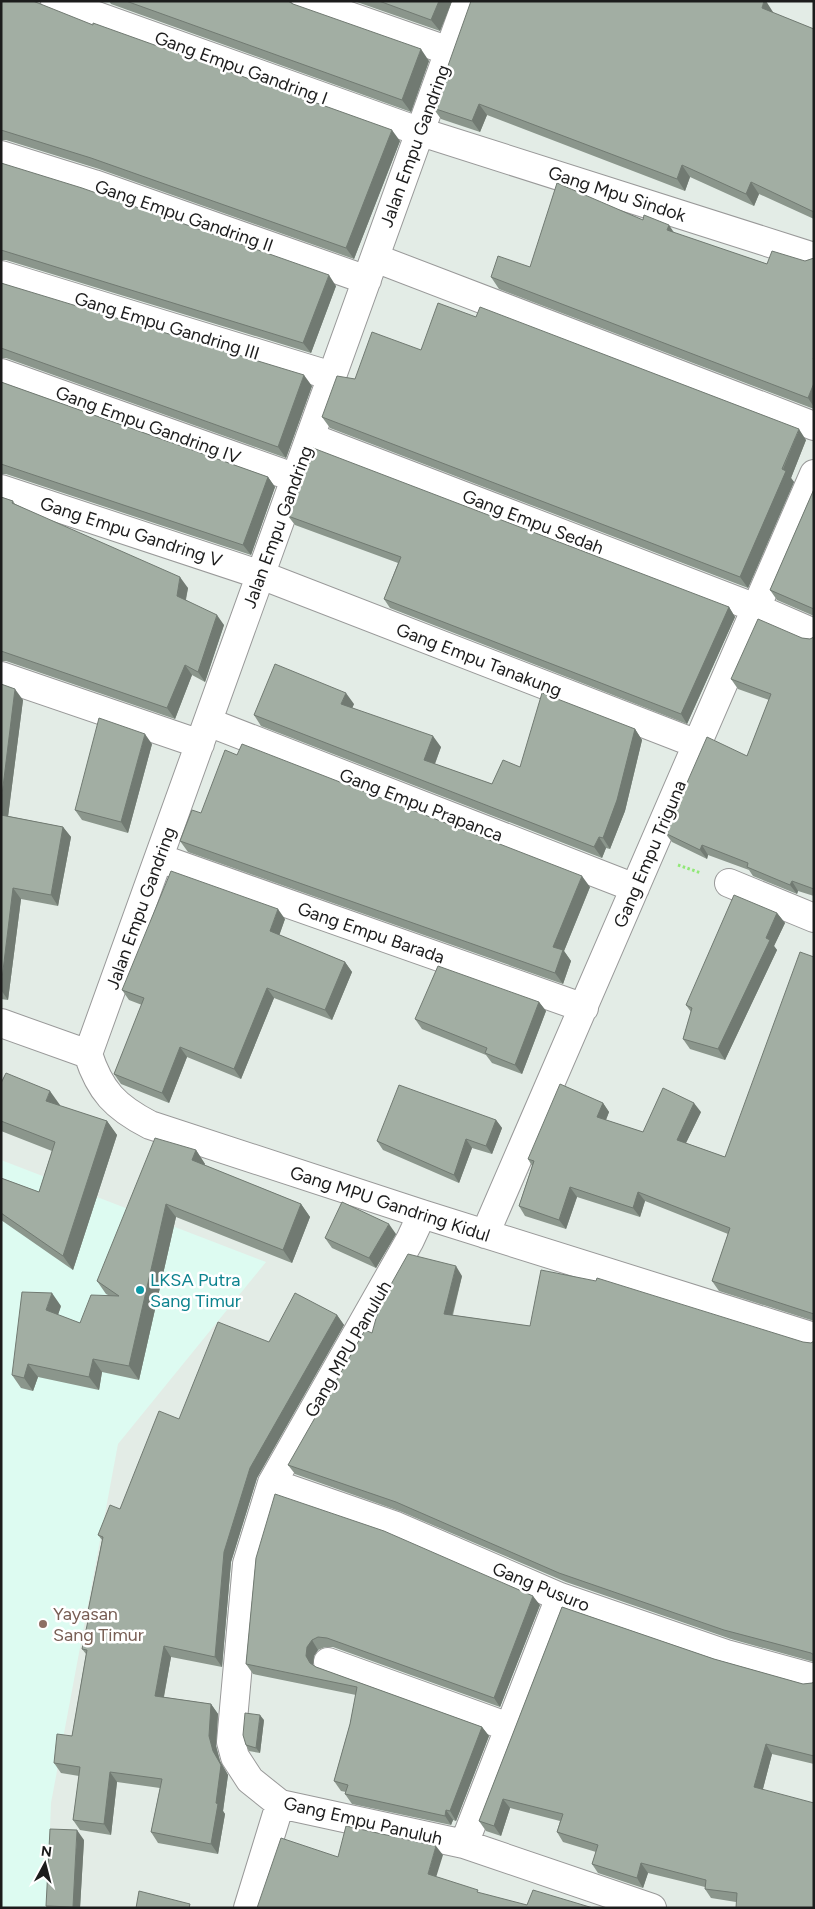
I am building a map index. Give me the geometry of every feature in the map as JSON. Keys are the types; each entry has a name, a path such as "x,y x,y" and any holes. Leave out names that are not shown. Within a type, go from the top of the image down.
{"street":[{"path":"306,1 449,50"},
{"name":"Jalan Empu Gandring","path":"88,1054 467,1"},
{"name":"Gang Empu Gandring I","path":"60,2 420,132"},
{"name":"Gang Mpu Sindok","path":"420,132 814,257"},
{"name":"Gang Empu Gandring II","path":"1,154 371,269 814,426"},
{"name":"Gang Empu Gandring III","path":"1,275 332,376"},
{"name":"Gang Empu Gandring IV","path":"1,372 296,478"},
{"name":"Gang Empu Sedah","path":"310,437 814,632"},
{"name":"Gang Empu Triguna","path":"485,1234 814,474"},
{"name":"Gang Empu Gandring V","path":"1,489 261,575"},
{"name":"Gang Empu Tanakung","path":"261,575 697,744"},
{"name":"Gang Empu Prapanca","path":"1,676 204,733 635,888"},
{"name":"Gang Empu Barada","path":"159,858 584,1008"},
{"path":"729,883 814,918"},
{"path":"1,1023 88,1054"},
{"name":"Gang MPU Gandring Kidul","path":"88,1054 106,1094 134,1118 150,1125 422,1214 814,1337"},
{"name":"Gang MPU Panuluh","path":"272,1483 410,1240 422,1214"},
{"name":"Gang Pusuro","path":"272,1483 396,1526 560,1597 726,1654 814,1678"},
{"name":"Gang Empu Panuluh","path":"272,1483 247,1564 232,1742 235,1757 250,1780 280,1804 464,1844 560,1597"},
{"path":"328,1662 509,1726"},
{"path":"248,1908 280,1804"},
{"path":"464,1844 652,1908"}],"path":[{"path":"650,854 729,883"}],"shaded area":[{"name":"Yayasan Sang Timur","path":"1,1160 266,1262 118,1444 51,1803 47,1908 1,1908"}],"building":[{"path":"1,1 33,1 93,25 93,23 392,130 346,248 91,158 1,130"},
{"path":"126,1 288,1 421,49 402,100"},
{"path":"379,1 439,1 431,20"},
{"path":"471,1 764,1 762,8 814,29 814,212 751,182 746,194 682,165 677,179 479,104 472,121 433,108"},
{"path":"1,163 82,188 329,275 303,343 1,250"},
{"path":"557,183 643,220 644,215 669,225 667,230 767,264 772,251 805,261 814,258 814,383 808,398 491,277 498,256 530,267"},
{"path":"1,283 304,375 278,447 1,348"},
{"path":"438,303 476,317 480,307 799,429 782,469 786,471 740,577 322,417 337,376 355,379 372,332 421,350"},
{"path":"1,382 268,477 243,545 1,464"},
{"path":"313,448 729,607 681,714 384,599 401,557 288,516"},
{"path":"814,489 814,609 770,590"},
{"path":"1,497 180,577 177,596 217,615 198,672 185,665 167,708 1,651"},
{"path":"758,619 802,638 810,639 814,637 814,889 792,881 790,885 747,867 748,863 702,845 700,850 665,833 707,737 747,756 771,694 731,679"},
{"path":"275,664 346,693 341,704 433,736 424,760 492,784 503,760 520,767 542,693 635,729 617,800 603,838 599,837 594,847 254,715"},
{"path":"1,684 15,689 1,803"},
{"path":"99,718 145,734 121,822 75,810"},
{"path":"242,744 582,876 553,947 563,950 555,973 180,841 192,810 201,813 225,750 237,755"},
{"path":"1,815 63,827 51,895 13,888 1,987"},
{"path":"171,871 278,909 270,931 345,962 325,1010 267,988 234,1069 180,1047 162,1093 114,1074 144,998 122,990"},
{"path":"734,895 777,913 766,938 770,940 718,1049 683,1039 692,1008 686,1005"},
{"path":"800,952 814,957 814,1314 712,1281 730,1228 638,1192 633,1208 570,1187 559,1220 519,1206 534,1161 528,1159 560,1084 603,1103 597,1117 643,1132 663,1088 694,1103 677,1140 725,1157"},
{"path":"438,966 539,1002 515,1065 485,1053 487,1048 415,1019"},
{"path":"6,1073 50,1091 46,1101 107,1121 63,1256 1,1213 1,1178 39,1192 55,1142 1,1121 1,1083"},
{"path":"399,1085 496,1120 486,1146 466,1139 454,1175 377,1141"},
{"path":"155,1138 196,1150 192,1160 301,1204 283,1250 166,1204 129,1366 93,1359 89,1377 28,1364 24,1378 12,1375 22,1292 52,1293 46,1310 80,1323 91,1295 119,1296 97,1281"},
{"path":"342,1202 389,1224 369,1258 325,1238"},
{"path":"408,1254 456,1266 444,1314 530,1326 541,1270 596,1281 597,1278 803,1342 811,1343 814,1341 814,1655 724,1630 559,1573 396,1502 288,1465 365,1330 372,1333 380,1304"},
{"path":"295,1293 337,1315 250,1468 224,1552 215,1657 164,1646 155,1696 211,1704 209,1736 213,1751 221,1765 216,1803 218,1804 211,1844 151,1832 162,1779 110,1772 104,1824 73,1820 80,1767 54,1763 57,1734 72,1736 87,1650 82,1649 89,1616 87,1616 103,1537 98,1535 110,1505 120,1509 159,1411 179,1419 218,1322 269,1342"},
{"path":"275,1494 384,1531 533,1596 494,1698 327,1638 318,1637 312,1640 307,1647 306,1656 310,1663 316,1667 482,1727 450,1811 446,1810 445,1816 345,1794 348,1785 334,1781 350,1724 357,1687 246,1664 256,1558"},
{"path":"562,1607 714,1659 803,1684 814,1682 814,1756 766,1744 754,1787 814,1803 814,1908 736,1908 737,1893 705,1889 706,1880 641,1863 637,1878 592,1864 598,1845 557,1832 563,1814 503,1799 494,1826 479,1821"},
{"path":"245,1713 260,1715 256,1748 246,1745 243,1735"},
{"path":"346,1826 436,1846 428,1874 478,1890 477,1892 527,1905 533,1890 593,1908 257,1908 281,1838 338,1857"},
{"path":"50,1829 77,1830 73,1907 46,1906"},
{"path":"139,1891 190,1904 189,1908 136,1908"}],"place":[{"name":"LKSA Putra Sang Timur","path":"140,1290"},
{"name":"Yayasan Sang Timur","path":"43,1624"}]}
